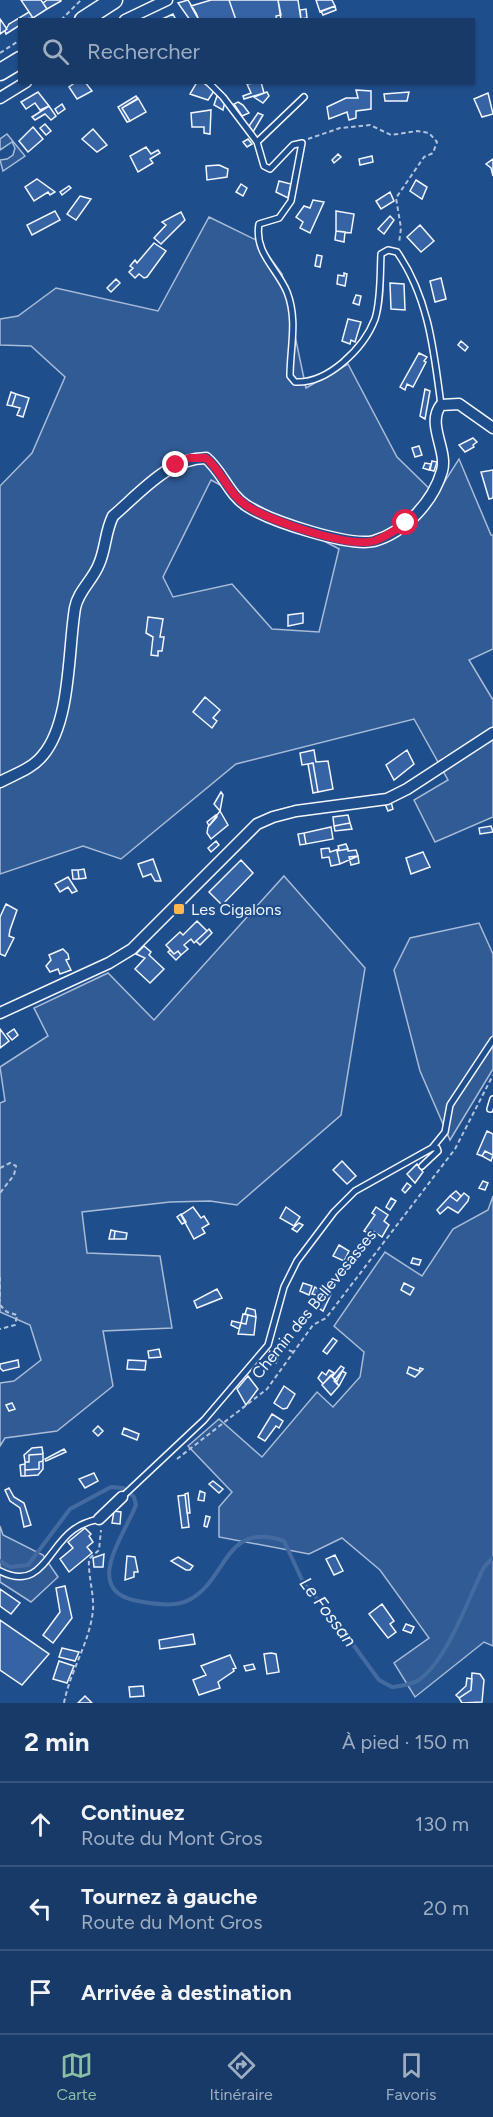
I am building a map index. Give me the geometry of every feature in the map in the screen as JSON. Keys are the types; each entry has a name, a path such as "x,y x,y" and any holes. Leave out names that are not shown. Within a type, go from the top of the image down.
{"main road":[{"path":"86,18 114,0"},
{"path":"0,72 18,61"}],"street":[{"path":"129,18 167,0"},
{"path":"0,98 23,84"},
{"path":"0,782 29,768 44,755 55,735 70,670 75,607 80,594 100,564 107,528 113,516 155,480 189,458 206,458 216,466 232,492 246,506 289,525 350,541 372,542 388,536 406,523 428,502 436,487 443,469 443,455 435,422 436,412 441,405 459,404 493,428"},
{"path":"0,1013 89,973 132,949 257,824 296,811 387,799 407,789 493,733"},
{"name":"Chemin des Bellevesasses","path":"99,1519 122,1497"}],"lane":[{"path":"210,84 223,97 257,142 264,166 270,168 293,145 302,143 291,201 279,218 259,224 258,233 263,254 287,292 295,328 290,376 295,382 302,382 327,373 357,350 375,319 381,254 388,250 397,252 410,270 431,333 441,405"},
{"path":"257,142 304,97"},
{"path":"422,1166 438,1151 437,1148 432,1148 445,1132 450,1105 493,1040"},
{"path":"490,1108 493,1099"},
{"name":"Chemin des Bellevesasses","path":"122,1497 204,1420 270,1341 284,1287 297,1261 334,1212 355,1191 432,1148"},
{"name":"Chemin des Bellevesasses","path":"0,1571 13,1577 24,1577 39,1570 72,1531 99,1519"}],"path":[{"path":"63,18 81,0"},
{"path":"0,54 18,41"},
{"path":"302,143 340,128 370,125 390,135 417,131 429,133 436,142 433,153 424,157 396,198 401,228 397,252"},
{"name":"Chemin des Bellevesasses","path":"170,1463 189,1452 267,1389 313,1325 326,1318 454,1149 493,1075"},
{"path":"0,1168 10,1163 16,1166 14,1175 0,1193"},
{"path":"0,1277 0,1301"},
{"path":"0,1305 6,1312 17,1315 18,1320 15,1325 0,1329"},
{"path":"270,1341 293,1352"},
{"path":"64,1703 86,1641 93,1609 88,1577 89,1559 99,1550 102,1538 99,1519"}],"shaded area":[{"path":"7,134 25,156 3,171 0,160 13,155 15,148 12,142 0,150 0,139"},
{"path":"209,217 258,241 282,274 306,388 348,364 397,457 436,495 459,459 491,535 493,535 493,649 469,660 493,700 493,817 435,842 414,800 448,780 414,719 236,764 121,859 83,846 0,874 0,486 32,453 65,377 31,346 0,345 0,319 18,316 56,288 158,311","holes":["211,480 339,549 319,632 272,629 232,584 173,597 163,577"]},
{"path":"284,876 365,968 341,1115 237,1205 210,1201 170,1202 82,1212 87,1253 160,1256 172,1328 103,1331 113,1386 57,1431 5,1438 0,1446 0,1383 14,1381 41,1360 30,1325 0,1312 0,1103 5,1101 0,1067 48,1036 34,1008 108,973 154,1020"},
{"path":"479,923 493,954 493,1069 450,1140 420,1071 394,970 410,938"},
{"path":"493,1196 493,1646 484,1642 415,1697 394,1663 429,1638 380,1570 342,1538 309,1554 219,1537 219,1507 232,1492 188,1446 219,1419 262,1457 317,1392 333,1407 360,1377 364,1352 334,1326 385,1252 422,1276 453,1229 488,1210"},
{"path":"0,1526 3,1535 43,1555 58,1577 31,1602 0,1582"}],"building":[{"path":"21,0 41,0 47,9 33,18"},
{"path":"47,0 61,1 47,9 43,3"},
{"path":"188,0 198,18 189,18 178,3"},
{"path":"211,0 229,0 235,18 198,18 191,6"},
{"path":"229,0 278,0 281,15 276,16 276,18 235,18"},
{"path":"278,0 298,0 301,18 281,18"},
{"path":"316,0 332,0 335,6 320,12"},
{"path":"335,6 336,10 323,15 321,11"},
{"path":"306,9 307,18 301,18 300,10"},
{"path":"29,12 33,18 19,18"},
{"path":"0,19 7,29 0,34"},
{"path":"18,19 18,26 6,34 5,31 9,24"},
{"path":"73,84 87,84 92,91 77,99 69,87"},
{"path":"196,84 205,84 214,91 208,100 190,94"},
{"path":"247,84 262,84 264,93 244,99 243,96 251,93"},
{"path":"356,90 371,91 371,109 356,111 356,118 349,120 347,112 329,119 327,107 346,98 358,98"},
{"path":"38,92 49,106 40,110 35,103 26,109 21,102"},
{"path":"267,92 269,96 263,103 254,97"},
{"path":"409,92 407,101 385,101 384,94"},
{"path":"488,93 493,114 482,117 474,99"},
{"path":"136,96 138,99 122,108 130,121 127,122 118,107"},
{"path":"217,96 225,101 223,110 214,105"},
{"path":"138,98 146,112 130,121 122,108"},
{"path":"238,102 249,113 242,116 234,104"},
{"path":"62,104 65,109 58,114 55,109"},
{"path":"49,106 56,116 51,120 45,114 35,120 32,117"},
{"path":"211,110 210,134 204,133 204,127 192,127 191,113"},
{"path":"258,113 263,115 253,132 249,126"},
{"path":"45,124 51,131 46,135 40,128"},
{"path":"33,127 43,139 28,152 19,141"},
{"path":"93,129 107,145 97,152 82,139"},
{"path":"248,139 252,144 247,147 243,142"},
{"path":"146,147 151,154 158,150 160,153 150,159 153,163 138,172 130,156"},
{"path":"338,154 341,157 334,163 332,160"},
{"path":"372,156 373,162 360,165 359,159"},
{"path":"493,159 493,176 491,168 486,164"},
{"path":"219,165 228,169 227,177 207,180 206,166"},
{"path":"37,179 55,192 50,195 48,192 34,201 25,187"},
{"path":"416,180 427,187 422,199 410,191"},
{"path":"279,181 291,184 288,198 276,192"},
{"path":"241,184 247,188 243,196 236,192"},
{"path":"69,186 71,188 62,195 60,192"},
{"path":"390,192 394,201 381,209 376,201"},
{"path":"80,196 91,199 76,220 67,214"},
{"path":"313,200 324,202 310,233 300,228 303,222 296,217 304,206 310,208"},
{"path":"55,211 60,220 32,235 27,225"},
{"path":"336,211 354,214 351,233 336,231"},
{"path":"181,212 185,220 161,244 154,238 166,225 162,222"},
{"path":"390,216 394,220 384,234 378,229"},
{"path":"420,225 434,241 421,252 407,237"},
{"path":"336,231 345,232 344,242 335,240"},
{"path":"154,243 166,251 147,277 144,278 139,274 135,278 129,272 133,268 130,266 135,260 137,263"},
{"path":"317,255 322,256 320,267 315,266"},
{"path":"344,273 347,274 345,286 337,284 338,275 344,276"},
{"path":"441,278 446,299 435,302 430,281"},
{"path":"116,279 120,283 111,292 107,288"},
{"path":"390,283 404,284 405,310 391,309"},
{"path":"356,295 361,296 359,305 353,303"},
{"path":"348,319 361,322 355,342 351,340 350,344 342,341"},
{"path":"461,341 468,347 465,351 458,345"},
{"path":"419,353 427,357 424,361 426,362 413,387 407,384 405,390 400,387"},
{"path":"425,389 430,391 425,419 420,416"},
{"path":"11,392 16,394 12,406 7,405"},
{"path":"16,394 29,398 23,417 17,415 20,408 12,406"},
{"path":"473,438 477,442 473,445 474,447 465,452 459,445"},
{"path":"419,446 422,455 415,457 412,448"},
{"path":"432,461 437,462 434,471 430,470"},
{"path":"425,463 431,464 429,470 423,468"},
{"path":"493,470 493,498 489,499 481,472"},
{"path":"303,613 303,623 288,626 288,615"},
{"path":"148,617 163,619 160,637 164,637 162,651 158,651 158,656 151,655 153,637 146,633"},
{"path":"205,697 220,710 213,718 217,721 212,728 193,712"},
{"path":"314,750 316,762 328,761 333,789 318,792 313,763 302,765 300,753"},
{"path":"407,750 414,764 394,780 386,765"},
{"path":"313,763 318,792 313,793 308,764"},
{"path":"221,792 223,795 220,811 214,804"},
{"path":"391,802 393,809 388,811 385,804"},
{"path":"220,811 228,825 211,839 207,833 208,827"},
{"path":"216,815 217,817 209,826 207,822"},
{"path":"348,815 350,823 334,826 333,817"},
{"path":"350,823 352,829 335,831 334,826"},
{"path":"491,826 493,832 480,834 479,828"},
{"path":"331,827 333,839 306,844 304,833"},
{"path":"304,833 306,844 300,845 298,834"},
{"path":"216,841 219,845 211,852 208,848"},
{"path":"346,844 348,849 337,851 340,864 331,866 329,857 322,858 321,849 329,848 330,852"},
{"path":"348,849 348,851 356,850 358,856 340,864 337,851"},
{"path":"423,852 430,867 411,874 406,858"},
{"path":"358,856 359,863 351,865 349,857"},
{"path":"153,859 161,881 155,881 151,874 143,877 138,864"},
{"path":"241,860 253,873 222,905 209,892"},
{"path":"84,869 86,878 79,879 78,870"},
{"path":"72,870 78,870 79,879 73,879"},
{"path":"68,877 77,891 72,893 68,887 60,892 55,884"},
{"path":"6,904 17,910 9,936 14,938 5,956 0,954 0,917"},
{"path":"197,921 207,931 194,943 191,939 184,945 188,949 181,955 178,951 174,954 166,945 180,932 183,935"},
{"path":"209,929 212,933 200,945 196,941"},
{"path":"144,946 151,952 149,955 164,969 150,983 135,969 145,958 136,954"},
{"path":"63,949 68,954 69,959 66,960 71,970 60,974 58,969 50,972 46,966 51,960 49,955"},
{"path":"170,950 174,954 178,951 181,955 176,960 168,952"},
{"path":"0,1029 9,1041 0,1048"},
{"path":"14,1029 18,1035 12,1040 7,1034"},
{"path":"487,1131 493,1134 493,1155 485,1151 482,1156 477,1154"},
{"path":"485,1151 493,1155 491,1161 482,1156"},
{"path":"342,1161 356,1176 347,1184 333,1170"},
{"path":"417,1164 423,1172 415,1183 407,1174"},
{"path":"483,1181 488,1183 485,1190 479,1188"},
{"path":"407,1183 411,1186 405,1193 402,1190"},
{"path":"456,1191 461,1196 457,1201 450,1196"},
{"path":"464,1193 469,1197 468,1201 458,1213 448,1207 440,1214 437,1210 450,1196 457,1201"},
{"path":"391,1198 396,1201 390,1210 386,1207"},
{"path":"193,1207 201,1218 204,1216 209,1224 202,1228 205,1233 194,1239 181,1215"},
{"path":"286,1207 300,1217 294,1226 280,1218"},
{"path":"376,1207 388,1215 384,1221 389,1225 382,1237 373,1231 370,1234 364,1231 375,1215 372,1213"},
{"path":"181,1214 186,1222 182,1224 177,1217"},
{"path":"299,1223 303,1225 297,1232 292,1229"},
{"path":"111,1230 115,1231 114,1239 109,1239"},
{"path":"115,1231 127,1233 126,1239 114,1239"},
{"path":"339,1245 349,1251 344,1261 333,1256"},
{"path":"413,1258 421,1260 419,1265 411,1263"},
{"path":"303,1283 312,1286 309,1295 300,1291"},
{"path":"404,1283 414,1288 410,1295 401,1290"},
{"path":"315,1287 322,1292 324,1289 332,1292 323,1311 316,1306 321,1296 312,1294"},
{"path":"217,1289 222,1298 197,1308 194,1301"},
{"path":"247,1308 255,1310 256,1317 245,1314"},
{"path":"243,1314 248,1315 246,1324 241,1323"},
{"path":"248,1315 256,1317 254,1335 238,1334 241,1323 246,1324"},
{"path":"232,1321 241,1323 239,1329 231,1325"},
{"path":"333,1338 337,1341 327,1354 323,1351"},
{"path":"159,1349 161,1357 149,1358 148,1351"},
{"path":"270,1351 279,1356 276,1363 267,1358"},
{"path":"18,1360 19,1367 3,1371 0,1368 0,1364"},
{"path":"128,1360 146,1361 145,1370 127,1369"},
{"path":"341,1366 344,1368 337,1381 332,1377"},
{"path":"409,1367 419,1371 420,1368 423,1369 415,1377 407,1373"},
{"path":"329,1370 334,1373 323,1384 318,1378 322,1372 326,1375"},
{"path":"342,1371 346,1373 339,1386 334,1381"},
{"path":"331,1375 339,1386 331,1395 322,1385"},
{"path":"248,1376 258,1389 246,1405 237,1389"},
{"path":"284,1386 295,1394 287,1408 283,1409 274,1403"},
{"path":"12,1403 15,1409 9,1411 6,1405"},
{"path":"272,1414 283,1421 279,1428 276,1426 265,1441 258,1437"},
{"path":"98,1426 103,1431 98,1436 93,1431"},
{"path":"124,1428 139,1434 137,1440 122,1434"},
{"path":"42,1447 43,1454 29,1455 29,1462 25,1462 24,1455 32,1448"},
{"path":"64,1449 66,1452 46,1461 45,1459"},
{"path":"43,1454 43,1461 39,1462 39,1469 25,1470 25,1462 29,1462 29,1455"},
{"path":"43,1461 43,1469 38,1475 25,1476 25,1470 39,1469 39,1462"},
{"path":"25,1464 25,1476 21,1476 20,1465"},
{"path":"94,1473 98,1481 85,1488 79,1479"},
{"path":"213,1481 223,1489 219,1493 209,1484"},
{"path":"9,1488 14,1497 24,1503 31,1525 24,1527 20,1508 10,1501 5,1490"},
{"path":"200,1491 205,1493 204,1501 198,1500"},
{"path":"188,1493 190,1513 187,1513 185,1494"},
{"path":"185,1495 189,1527 182,1528 178,1496"},
{"path":"114,1511 121,1512 120,1524 112,1523"},
{"path":"206,1516 210,1517 207,1527 204,1526"},
{"path":"85,1528 91,1534 89,1536 93,1542 87,1547 92,1553 69,1572 60,1559 73,1548 68,1542"},
{"path":"104,1554 103,1567 94,1567 93,1558"},
{"path":"335,1555 343,1571 334,1575 326,1559"},
{"path":"127,1556 135,1557 138,1572 134,1572 134,1577 125,1580"},
{"path":"178,1557 193,1566 190,1570 171,1561"},
{"path":"65,1586 72,1618 53,1643 43,1635 60,1612 56,1588"},
{"path":"0,1589 20,1603 11,1614 0,1606"},
{"path":"382,1604 394,1621 390,1624 396,1632 388,1638 369,1614"},
{"path":"0,1620 49,1654 22,1685 0,1670"},
{"path":"406,1624 414,1627 411,1633 403,1630"},
{"path":"193,1634 195,1644 160,1649 159,1640"},
{"path":"62,1648 79,1652 75,1661 59,1657"},
{"path":"264,1654 276,1654 279,1672 267,1674"},
{"path":"230,1655 236,1668 233,1669 234,1671 218,1682 220,1688 199,1695 193,1680 206,1675 201,1666"},
{"path":"59,1661 74,1666 67,1683 53,1679"},
{"path":"253,1664 255,1669 246,1671 244,1666"},
{"path":"472,1673 480,1674 484,1680 482,1702 462,1703 459,1698 471,1690"},
{"path":"467,1678 472,1679 471,1690 459,1698 456,1695 466,1686"},
{"path":"143,1686 144,1696 130,1697 129,1687"},
{"path":"85,1696 92,1703 78,1703"}],"waterway":[{"name":"Le Fossan","path":"0,1561 10,1567 28,1565 70,1509 111,1487 123,1488 134,1497 136,1505 116,1548 109,1576 113,1588 124,1597 160,1604 184,1602 202,1591 238,1545 249,1539 264,1537 284,1541 303,1582 333,1617 379,1680 392,1687 416,1682 439,1658 456,1628 484,1567 493,1558"}],"place":[{"name":"Les Cigalons","path":"179,909"}],"route":[{"path":"176,465 189,458 206,458 216,466 232,492 246,506 289,525 350,541 372,542 388,536 406,523"}]}
